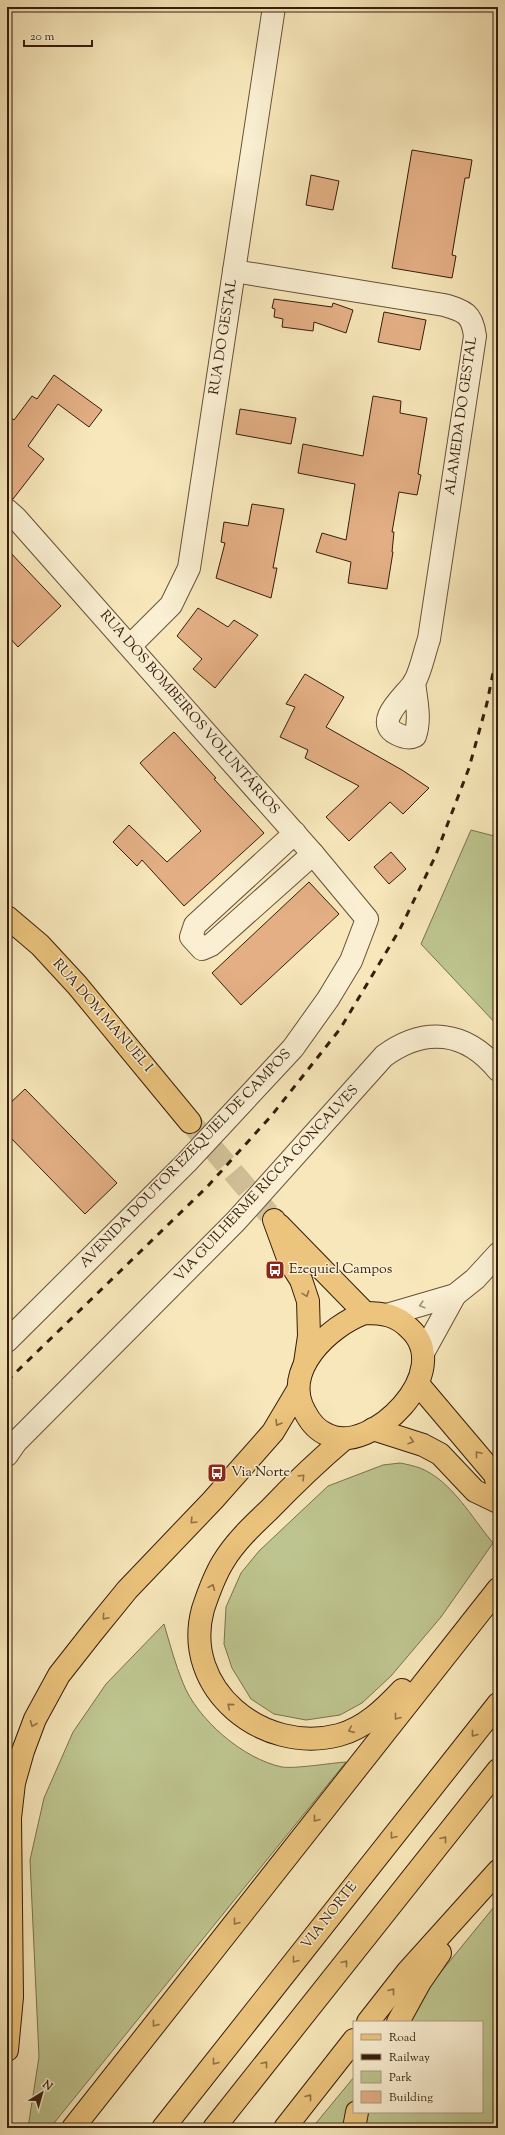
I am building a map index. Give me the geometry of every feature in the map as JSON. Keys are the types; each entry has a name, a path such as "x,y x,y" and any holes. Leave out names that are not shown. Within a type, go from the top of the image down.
{"main road":[{"name":"RUA DOM MANUEL I","path":"7,917 40,945 77,985 190,1122"},
{"path":"7,2050 12,1997 10,1818 14,1783 23,1751 35,1719 59,1675 127,1590 213,1500 273,1432 298,1390 309,1336 308,1301 301,1280 289,1261 274,1220 365,1313"},
{"path":"304,1366 313,1352 331,1334 355,1317 365,1313 390,1314 403,1322 414,1332 420,1343 424,1365 418,1384 402,1407 373,1429 344,1439 317,1461 246,1533 224,1561 203,1610 200,1638 202,1661 225,1703 250,1723 275,1732 305,1739 339,1735 361,1725 382,1712 463,1621 494,1594"},
{"path":"418,1384 495,1475 498,1486"},
{"path":"298,1390 303,1409 309,1420 324,1434 333,1438 344,1439"},
{"path":"373,1429 423,1445 440,1454 475,1491 498,1502"},
{"path":"73,2128 494,1594"},
{"name":"VIA NORTE","path":"163,2128 498,1704"},
{"path":"214,2128 498,1770"},
{"path":"369,2021 408,1971 492,1879"},
{"path":"399,2021 420,1982 492,1879"},
{"path":"285,2128 353,2041"},
{"path":"354,2128 357,2113"}],"street":[{"name":"RUA DO GESTAL","path":"130,646 171,605 189,568 274,7"},
{"name":"ALAMEDA DO GESTAL","path":"234,271 444,305 464,311 473,322 475,336 429,639 414,682"},
{"name":"RUA DOS BOMBEIROS VOLUNTÁRIOS","path":"7,510 16,518 296,834 367,919"},
{"path":"296,834 195,925 191,937 202,949 211,945 313,854"},
{"name":"AVENIDA DOUTOR EZEQUIEL DE CAMPOS","path":"7,1340 187,1162 293,1048 328,999 351,961 367,919"},
{"name":"VIA GUILHERME RICCA GONÇALVES","path":"7,1454 16,1442 236,1221 384,1056 412,1040 423,1037 442,1037 470,1044 480,1051 498,1070"},
{"path":"390,1314 455,1295 475,1279 498,1254"},
{"path":"423,1353 455,1295"}],"green space":[{"path":"471,830 498,837 498,1026 421,944"},
{"path":"400,1463 420,1468 442,1482 461,1501 493,1543 441,1617 391,1676 362,1703 340,1715 306,1720 274,1714 251,1699 232,1668 224,1644 226,1607 241,1573 259,1551 328,1486 383,1465"},
{"path":"164,1624 178,1669 190,1697 210,1723 223,1736 252,1756 267,1763 282,1767 304,1767 346,1762 50,2128 28,2128 39,2057 30,1860 44,1798 73,1732 106,1684"},
{"path":"498,1902 498,2128 312,2128 353,2078 353,2113 483,2113 483,2021 401,2021"}],"building":[{"path":"412,150 472,160 469,178 465,178 452,255 456,256 452,278 392,268"},
{"path":"311,175 339,181 333,210 306,205"},
{"path":"274,299 332,307 333,303 353,310 346,333 314,322 313,331 282,327 283,319 274,317 275,309 272,308"},
{"path":"384,312 426,320 420,350 378,342"},
{"path":"54,375 102,410 89,427 58,404 28,446 44,459 13,499 7,498 7,415 14,420 32,396 37,399"},
{"path":"373,396 401,401 400,413 427,418 418,474 421,475 417,495 399,492 392,532 394,532 393,552 387,589 348,583 351,562 316,552 322,533 346,540 355,484 298,473 303,444 363,456"},
{"path":"240,409 296,418 291,444 236,434"},
{"path":"252,504 284,509 273,568 277,568 271,598 216,578 225,543 221,542 224,522 248,526"},
{"path":"7,549 61,606 18,647 7,635"},
{"path":"198,608 228,627 234,620 258,635 215,688 193,669 202,659 177,636"},
{"path":"305,674 344,697 326,727 402,770 429,788 403,814 390,802 349,841 326,817 359,786 305,758 308,750 280,737 295,707 286,704"},
{"path":"174,732 216,778 214,779 264,833 184,906 142,860 137,866 113,842 129,825 167,862 201,831 140,763"},
{"path":"391,852 406,869 389,884 374,867"},
{"path":"309,882 339,914 241,1005 212,973"},
{"path":"25,1089 117,1183 85,1214 7,1134 7,1106"}],"tunnel":[{"path":"190,1122 274,1220"}],"railway":[{"path":"7,1381 207,1187 272,1115 340,1029 400,929 435,857 469,768 487,703 498,648"}],"place":[{"name":"Ezequiel Campos","path":"275,1270"},
{"name":"Via Norte","path":"217,1473"}]}
